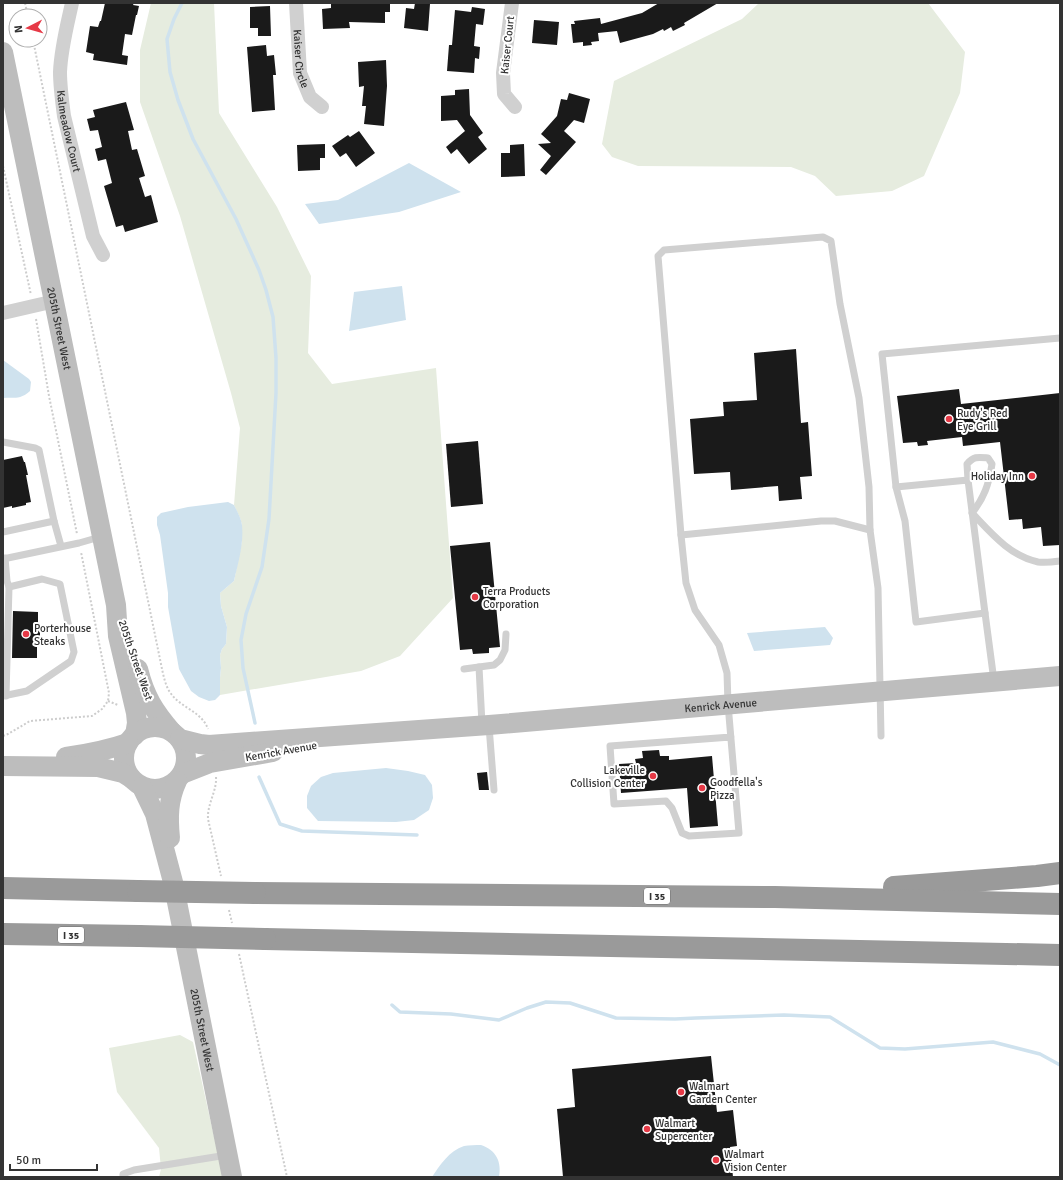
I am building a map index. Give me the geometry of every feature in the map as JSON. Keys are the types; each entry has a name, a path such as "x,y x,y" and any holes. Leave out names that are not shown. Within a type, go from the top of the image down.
{"highway":[{"path":"775,897 1060,873"},
{"name":"I 35","path":"3,888 255,893 775,897 1060,904"},
{"name":"I 35","path":"3,934 1060,955"}],"street":[{"name":"Kalmeadow Court","path":"72,3 61,57 60,73 62,101 64,116 93,236 103,255"},
{"name":"Kaiser Circle","path":"296,3 300,73 310,97 322,108"},
{"name":"Kaiser Court","path":"512,3 503,72 504,94 515,107"},
{"name":"205th Street West","path":"3,52 116,605 118,636 136,713 137,724 131,739"},
{"path":"3,313 55,301"},
{"name":"205th Street West","path":"116,605 128,632 140,678 150,702 159,717 176,736"},
{"name":"Kenrick Avenue","path":"180,778 209,754 381,734 1060,676"},
{"path":"3,766 98,767 122,773 136,782 151,790 161,790 169,787 180,778 186,766 184,747 176,736 164,728 156,727 146,728 138,732 131,739 126,746 124,765 136,782"},
{"name":"Kenrick Avenue","path":"176,736 200,744 209,754"},
{"path":"3,766 89,754 109,749 131,739"},
{"name":"205th Street West","path":"173,882 168,814 172,793 180,778"},
{"name":"205th Street West","path":"136,782 155,814 173,882 232,1177"}],"lane":[{"path":"731,737 610,746 614,804 666,801 672,808 682,833 688,836 740,833 728,704 727,673 719,645 695,610 686,583 658,256 664,250 823,237 831,242 840,304 859,398 869,487 870,530 878,588 881,736"},
{"path":"985,613 916,622 905,521 896,487 882,354 1060,338"},
{"path":"3,442 39,450 54,521 61,546"},
{"path":"972,513 981,502 990,478 992,464 988,458 979,457 972,459 967,464 972,513 994,681"},
{"path":"896,487 968,480"},
{"path":"972,513 1008,548 1024,558 1040,562 1060,561"},
{"path":"3,532 54,521"},
{"path":"681,535 821,521 835,521 870,530"},
{"path":"9,587 42,579 60,584 74,652 71,661 27,691 4,696 9,587 4,559 79,543 102,536"},
{"path":"464,669 494,665 500,660 505,650 506,634"},
{"path":"479,667 494,790"},
{"path":"123,1177 123,1174 134,1170 227,1155"}],"path":[{"path":"35,48 162,669 168,690 173,697 204,720 211,736 209,754 216,778 216,784 208,811 208,819 222,880"},
{"path":"3,166 34,306 49,396 109,693 108,701 102,709 92,716 30,722 3,736"},
{"path":"227,903 232,926"},
{"path":"238,950 287,1177"}],"shaded area":[{"path":"151,3 214,3 219,113 277,207 311,276 308,353 332,384 436,368 453,598 400,656 361,671 220,695 220,655 226,644 227,627 221,606 220,593 234,581 242,541 242,525 234,505 240,428 180,216 140,102 140,50"},
{"path":"759,3 928,3 965,52 960,93 924,176 892,191 836,196 815,176 791,167 638,166 612,157 602,144 614,81 742,19"},
{"path":"180,1035 193,1042 223,1177 159,1177 161,1169 159,1148 117,1092 109,1048"}],"water":[{"path":"409,163 461,192 399,212 319,224 305,204 338,200"},
{"path":"402,286 406,320 349,331 354,292"},
{"path":"3,360 31,382 30,391 23,396 17,398 3,398"},
{"path":"228,502 234,505 240,517 242,525 242,539 234,581 220,593 221,606 227,627 226,644 220,655 220,695 215,700 209,701 199,697 191,691 179,669 168,607 168,593 157,517 161,513 188,507"},
{"path":"825,627 833,638 830,645 754,651 747,633"},
{"path":"386,768 425,775 432,785 433,798 429,810 414,820 396,822 318,821 307,808 307,796 311,786 321,777 333,773"},
{"path":"481,1145 491,1150 497,1157 500,1166 499,1177 432,1177 445,1159 454,1151 464,1146"}],"building":[{"path":"105,3 134,3 133,5 139,6 132,35 125,34 122,55 128,56 127,65 93,60 94,54 86,52 90,26 98,27"},
{"path":"331,3 390,3 390,12 385,12 385,23 349,22 350,28 323,29 322,9 331,8"},
{"path":"415,3 430,4 428,31 404,28 406,8 414,9"},
{"path":"659,3 718,3 684,23 685,25 673,31 671,27 664,31 663,29 653,34 620,43 617,31 598,33 599,41 591,42 592,45 583,46 583,42 573,43 571,24 575,24 574,21 600,18 601,24 642,13"},
{"path":"270,6 271,36 258,36 258,28 250,28 250,7"},
{"path":"472,7 485,9 483,25 476,24 474,46 480,47 479,59 475,58 474,73 447,71 449,45 452,45 455,10 471,12"},
{"path":"534,20 559,22 557,45 532,43"},
{"path":"266,45 267,56 274,55 276,75 273,75 275,110 252,112 247,47"},
{"path":"386,60 387,86 384,126 364,124 366,106 362,106 364,86 359,87 358,62"},
{"path":"469,89 470,115 483,133 478,137 487,149 469,164 457,149 451,154 446,147 465,131 457,120 441,121 441,96 455,95 455,90"},
{"path":"569,93 590,99 584,123 574,120 564,131 576,142 546,175 540,170 551,156 538,144 551,143 541,134 557,116 561,99 567,100"},
{"path":"126,102 134,130 128,131 132,150 137,149 145,176 139,178 145,197 151,195 158,222 125,232 123,225 116,227 104,186 112,183 106,159 98,161 95,149 102,147 98,130 90,131 87,119 95,117 93,110"},
{"path":"359,131 375,153 356,167 346,153 340,157 332,146 348,135 350,137"},
{"path":"325,144 325,158 320,158 320,170 298,171 297,145"},
{"path":"524,144 525,176 501,177 501,153 510,153 510,145"},
{"path":"796,349 801,423 808,422 812,476 800,477 802,499 779,501 778,486 731,490 730,472 694,474 690,419 724,416 723,402 757,400 754,353"},
{"name":"Holiday Inn","path":"959,389 961,404 1060,393 1060,545 1043,546 1041,527 1023,529 1022,519 1009,520 1000,442 963,446 962,437 927,441 928,445 918,446 917,442 903,443 897,396"},
{"path":"478,441 483,504 451,507 446,444"},
{"path":"22,456 28,475 26,475 31,502 26,503 26,505 12,508 12,506 3,508 3,460"},
{"name":"Terra Products Corporation","path":"490,542 500,647 489,648 489,653 473,654 472,649 460,650 450,546"},
{"name":"Porterhouse Steaks","path":"13,611 38,612 40,642 37,642 37,658 12,658"},
{"path":"659,750 660,756 669,756 669,760 712,756 718,826 690,828 687,788 621,793 619,764 636,763 635,759 643,758 642,751"},
{"path":"487,772 489,790 479,790 477,773"},
{"name":"Walmart Supercenter","path":"711,1056 717,1112 733,1110 737,1146 730,1147 733,1177 563,1177 557,1109 575,1107 572,1069"}],"waterway":[{"path":"182,3 174,19 167,39 170,72 178,100 193,139 236,219 259,270 273,317 276,358 276,393 269,519 262,567 246,614 241,640 243,668 255,723"},
{"path":"259,777 280,824 302,831 417,835"},
{"path":"392,1005 400,1012 451,1014 499,1020 546,1002 570,1003 616,1018 675,1019 784,1015 830,1017 880,1048 905,1049 993,1042 1040,1054 1060,1065"}],"place":[{"name":"Rudy's Red Eye Grill","path":"949,419"},
{"name":"Holiday Inn","path":"1032,476"},
{"name":"Terra Products Corporation","path":"475,597"},
{"name":"Porterhouse Steaks","path":"26,634"},
{"name":"Lakeville Collision Center","path":"653,776"},
{"name":"Goodfella's Pizza","path":"702,788"},
{"name":"Walmart Garden Center","path":"681,1092"},
{"name":"Walmart Supercenter","path":"647,1129"},
{"name":"Walmart Vision Center","path":"716,1160"}]}
